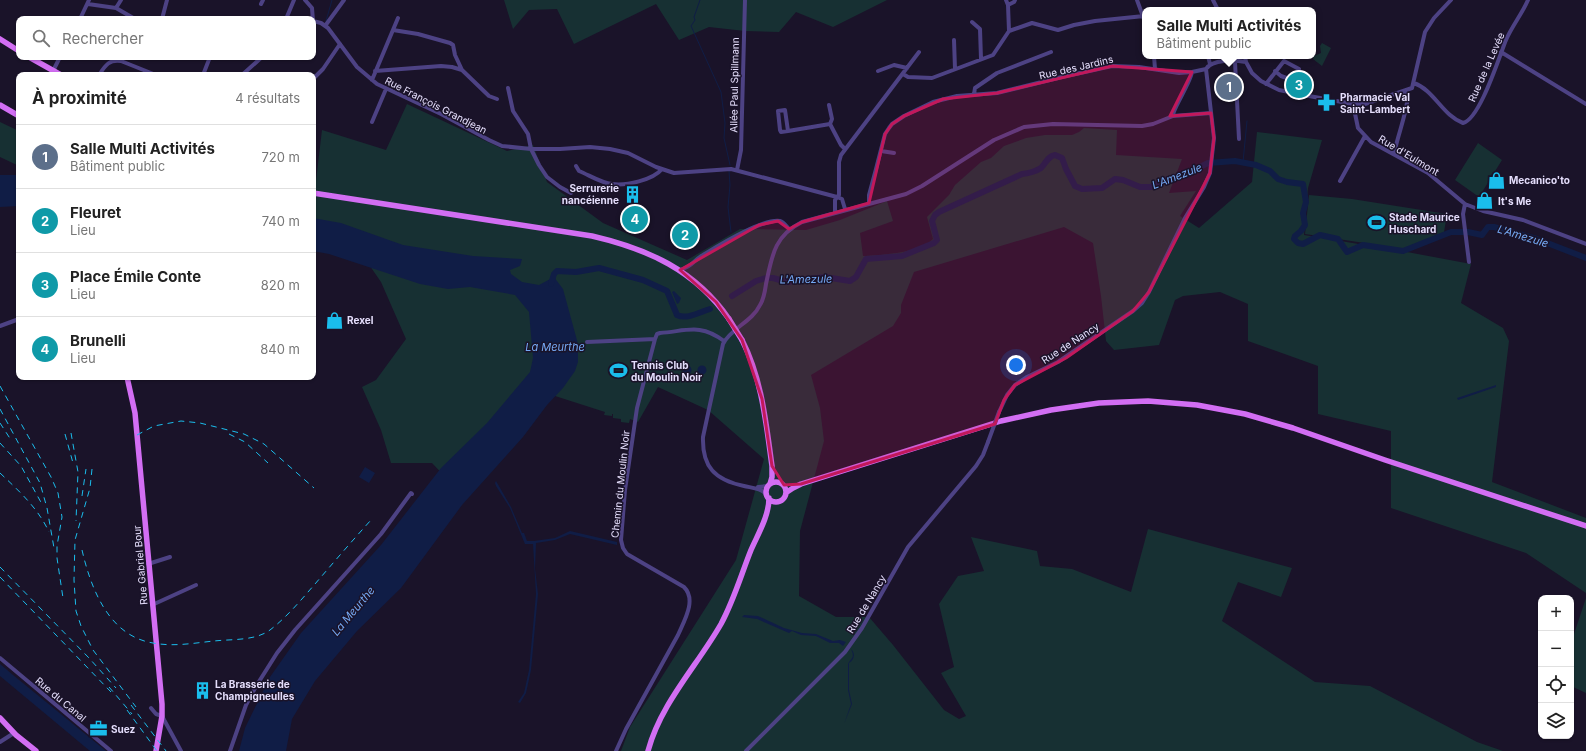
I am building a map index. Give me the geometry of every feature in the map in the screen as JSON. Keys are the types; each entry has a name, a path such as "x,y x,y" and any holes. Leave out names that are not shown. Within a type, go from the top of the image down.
{"main road":[{"path":"0,39 16,49"},
{"path":"34,60 53,71"},
{"path":"0,104 16,112"},
{"path":"0,104 16,114"},
{"path":"316,193 592,236 653,255 680,270 707,292 729,319 742,340 756,375 762,399 772,466 765,518"},
{"name":"Rue Gabriel Bour","path":"128,380 135,413 162,716 156,751"},
{"path":"769,485 781,483 792,486 801,484 1001,421 1051,410 1099,403 1148,401 1197,405 1245,414 1293,428 1586,526"},
{"path":"772,466 787,492"},
{"path":"648,751 665,711 717,631 732,602 765,518 776,502 784,498 787,492 801,484"},
{"path":"768,497 776,502"},
{"path":"0,718 13,734"},
{"path":"0,722 34,751"}],"street":[{"path":"116,8 121,0"},
{"path":"163,16 167,0"},
{"path":"287,16 294,0"},
{"path":"305,0 312,8 313,16"},
{"path":"325,26 344,0"},
{"name":"Allée Paul Spillmann","path":"738,170 741,150 744,0"},
{"path":"903,74 908,77 930,78 995,53 1009,31 1008,5 1006,0"},
{"path":"1008,5 1015,0"},
{"path":"1137,0 1142,11"},
{"path":"1214,1 1219,0"},
{"path":"1443,0 1447,4"},
{"path":"1394,154 1400,127 1406,113 1408,96 1413,86 1425,32 1434,18 1451,0"},
{"name":"Rue de la Levée","path":"1413,86 1419,85 1454,119 1463,123 1467,122 1473,115 1489,84 1507,39 1528,0"},
{"path":"82,16 89,2 116,8 130,16"},
{"path":"1009,31 1032,22 1056,30 1095,21 1142,16"},
{"path":"372,80 398,18"},
{"name":"Rue François Grandjean","path":"316,22 325,26 356,67 372,80 386,89 441,114 502,146 531,149 590,147 610,149 628,153 674,174 687,174 722,168 738,170 837,197"},
{"path":"972,22 980,29 981,59"},
{"path":"393,30 418,34 450,43 453,45 455,55 462,70 488,96 497,99"},
{"path":"954,40 955,69"},
{"path":"316,76 323,69 340,44"},
{"path":"835,212 835,200 839,195 839,162 845,149 919,52"},
{"path":"974,94 975,88 997,73 1051,52"},
{"path":"1501,52 1586,104"},
{"path":"1154,59 1155,69"},
{"path":"1209,59 1210,64"},
{"path":"1246,59 1254,76 1279,90 1353,104 1368,103 1404,91 1413,86"},
{"path":"1266,84 1285,59"},
{"path":"53,71 58,60"},
{"path":"101,72 106,64 114,60 121,61 148,72"},
{"path":"204,72 209,60"},
{"path":"245,72 258,60"},
{"path":"1206,69 1210,64 1221,62 1246,62"},
{"path":"1235,62 1239,139"},
{"path":"1284,62 1299,70"},
{"path":"878,71 894,65 907,68"},
{"path":"375,71 441,66 462,70"},
{"name":"Rue des Jardins","path":"870,203 869,195 885,134 892,124 904,116 933,102 957,96 997,94 1062,76 1112,66 1131,66 1179,73 1206,69"},
{"name":"Rue de Nancy","path":"746,751 830,668 849,647 889,583 908,547 976,466 983,455 999,412 1007,395 1015,385 1066,358 1133,311 1149,292 1185,218 1207,182 1211,168 1214,138 1206,69"},
{"path":"1275,71 1281,76 1300,83"},
{"path":"1173,116 1173,112 1192,72"},
{"path":"508,88 513,111 528,134 531,149 546,177 571,193"},
{"path":"372,122 386,89"},
{"path":"1404,91 1408,96"},
{"name":"Rue d'Eulmont","path":"1353,104 1356,124 1365,136 1373,143 1428,173 1465,204 1483,211 1511,217 1533,224 1586,244"},
{"path":"829,105 832,119 830,124 841,145 845,149"},
{"path":"788,131 785,110 778,111 781,132 788,131 830,124"},
{"path":"768,497 762,490 722,479 711,469 704,455 703,437 724,341 755,313 762,301 776,244 789,229 802,222 913,191 994,140 1024,127 1048,124 1142,126 1153,124 1173,116 1211,113"},
{"path":"1340,182 1365,136"},
{"path":"881,151 894,153"},
{"path":"576,166 579,171 611,184 633,183 658,174 662,169"},
{"path":"837,197 842,200 845,209"},
{"path":"1465,204 1463,214 1469,262"},
{"path":"680,270 689,267 702,255 750,228 765,223 781,222 789,229"},
{"path":"0,326 16,321"},
{"path":"587,342 654,339 657,334 660,333 696,329 710,332 724,341"},
{"name":"Chemin du Moulin Noir","path":"616,751 626,728 678,635 684,622 690,600 689,593 684,586 628,554 622,544 625,490 636,416 654,339"},
{"path":"748,487 763,488 769,485"},
{"path":"230,751 246,705 277,653 381,534 411,493 412,494"},
{"path":"148,564 170,557"},
{"path":"152,605 196,585"},
{"name":"Rue du Canal","path":"0,658 111,751"},
{"path":"151,708 156,714 162,716 180,751"},
{"path":"160,730 168,730"},
{"path":"0,742 13,734"}],"highlighted area":[{"path":"1112,66 1192,72 1170,116 1211,113 1214,138 1210,173 1149,292 1133,311 1066,358 1015,385 1004,400 995,424 801,484 784,485 772,466 762,399 742,340 716,302 680,270 759,225 778,221 789,229 802,222 869,203 885,134 892,124 904,116 943,99 997,93"}],"green space":[{"path":"504,0 887,0 833,27 796,12 779,32 745,31 709,27 679,40 656,4 574,44 557,9 529,10 513,29"},
{"path":"1322,43 1331,48 1322,66 1313,59 1316,59 1316,55 1321,53 1320,46"},
{"path":"407,104 507,151 533,145 547,182 603,223 687,260 740,229 806,230 840,220 887,201 893,221 860,233 863,256 910,250 927,244 933,239 927,217 949,195 955,185 981,162 991,158 1004,146 1026,138 1045,135 1072,135 1084,128 1117,130 1116,155 1182,159 1169,193 1196,191 1180,216 1199,228 1252,182 1257,132 1322,140 1308,188 1304,235 1471,264 1461,303 1503,328 1509,341 1492,482 1586,518 1586,593 1526,553 1391,508 1391,431 1318,414 1318,366 1248,341 1248,304 1220,292 1183,296 1175,300 1159,345 1114,350 1106,341 1093,243 1064,227 914,272 901,305 901,313 893,326 811,375 820,408 824,441 800,531 799,596 836,617 869,617 944,710 959,719 966,716 941,673 954,667 939,604 958,576 984,571 971,537 1037,551 1040,566 1072,569 1131,592 1148,529 1292,568 1281,597 1238,582 1222,621 1315,682 1370,686 1477,742 1503,751 621,751 630,727 736,560 764,459 708,410 658,387 638,422 630,419 629,423 621,422 621,419 613,418 613,414 612,416 604,415 605,412 552,395 453,485 432,463 391,463 381,430 362,387 376,380 406,339 381,282 352,240 316,222 316,181 322,130 386,150"},
{"path":"0,122 16,130 16,165 0,157"},
{"path":"1478,143 1502,160 1479,197 1455,180"},
{"name":"Stade Maurice Huschard","path":"1309,195 1352,199 1447,214 1444,232 1404,249 1305,234"},
{"path":"1586,598 1586,693 1574,687 1574,634"}],"water":[{"path":"0,175 16,175 16,206 0,207"},
{"name":"La Meurthe","path":"316,219 341,223 403,245 473,256 522,259 520,266 510,270 511,274 522,282 539,285 554,277 563,289 578,344 578,362 575,371 563,388 547,405 523,437 462,505 401,588 357,631 315,681 292,719 286,751 239,751 245,728 270,677 301,633 381,545 441,468 487,423 530,372 533,358 529,312 515,295 470,287 448,289 420,284 329,254 316,252"},
{"path":"674,291 681,298 677,304 672,292"},
{"path":"687,365 692,370 687,375 682,370"},
{"path":"702,365 707,370 702,375 697,370"},
{"path":"1496,385 1496,387 1458,400 1457,398"},
{"path":"365,467 375,473 369,483 359,477"},
{"path":"496,481 511,507 527,541 555,538 570,531 617,542 617,545 570,534 555,540 536,543 535,569 538,594 531,670 526,693 520,703 518,702 524,693 529,670 536,594 533,544 525,544 510,508 496,486"},
{"path":"744,615 758,616 784,628 802,633 816,634 833,641 840,640 846,642 843,646 839,643 830,643 816,636 801,635 792,631 789,633 757,619 742,617"},
{"path":"851,649 854,655 853,659 849,663 849,690 852,704 844,724 851,704 848,690 848,664 853,656"},
{"path":"0,664 106,751 90,751 0,676"}],"waterway":[{"path":"326,21 332,0"},
{"path":"700,0 694,17 695,20 691,26 721,92 725,123 724,138 730,165"},
{"path":"1243,162 1247,121"},
{"name":"L'Amezule","path":"732,296 756,281 766,278 773,278 787,282 825,277 850,281 856,277 866,259 902,256 934,243 937,240 932,221 935,215 939,212 1022,174 1037,170 1041,168 1047,160 1055,155 1062,158 1075,186 1082,189 1102,188 1115,179 1123,180 1140,187 1151,187 1162,181 1190,172 1208,163 1235,161 1256,165 1270,171 1278,179 1303,184 1306,202 1303,213 1305,225 1294,239 1298,243 1303,244 1320,235 1338,239 1347,252 1363,245 1403,251 1451,232 1468,232 1482,235 1488,227 1494,227 1537,239 1586,258"},
{"path":"729,171 730,185 728,207 731,232"},
{"name":"L'Amezule","path":"551,284 554,274 557,271 576,272 599,268 643,280 667,291 677,315 685,317 710,309"}],"railway":[{"path":"0,386 51,477 58,493 62,517 57,546 57,558 63,598"},
{"path":"0,409 40,483 47,508 54,548"},
{"path":"137,435 154,426 181,421 200,423 244,434 264,444 314,488"},
{"path":"0,423 11,440"},
{"path":"71,433 78,472 76,521"},
{"path":"65,434 73,463"},
{"path":"229,434 245,442 268,463"},
{"path":"0,443 21,466 43,506"},
{"path":"82,496 86,469"},
{"path":"92,469 90,488 75,540 74,580 76,611 81,626 93,650 136,707"},
{"path":"0,473 34,508 45,523 49,532"},
{"path":"82,550 91,580 104,608 114,621 125,631 138,639 169,645 243,639 264,634 282,620 371,520"},
{"path":"0,567 89,658 116,688"},
{"path":"0,577 111,692"},
{"path":"109,687 132,714"},
{"path":"131,705 166,751"},
{"path":"127,710 157,751"}],"place":[{"name":"Place Émile Conte","path":"1299,85"},
{"name":"Salle Multi Activités","path":"1229,87"},
{"name":"Pharmacie Val Saint-Lambert","path":"1327,103"},
{"name":"Mecanico'to","path":"1496,180"},
{"name":"Serrurerie nancéienne","path":"632,194"},
{"name":"It's Me","path":"1485,201"},
{"name":"Brunelli","path":"635,219"},
{"name":"Stade Maurice Huschard","path":"1376,223"},
{"name":"Fleuret","path":"685,235"},
{"name":"Rexel","path":"334,320"},
{"name":"Tennis Club du Moulin Noir","path":"618,371"},
{"name":"La Brasserie de Champigneulles","path":"202,690"},
{"name":"Suez","path":"98,729"}]}
